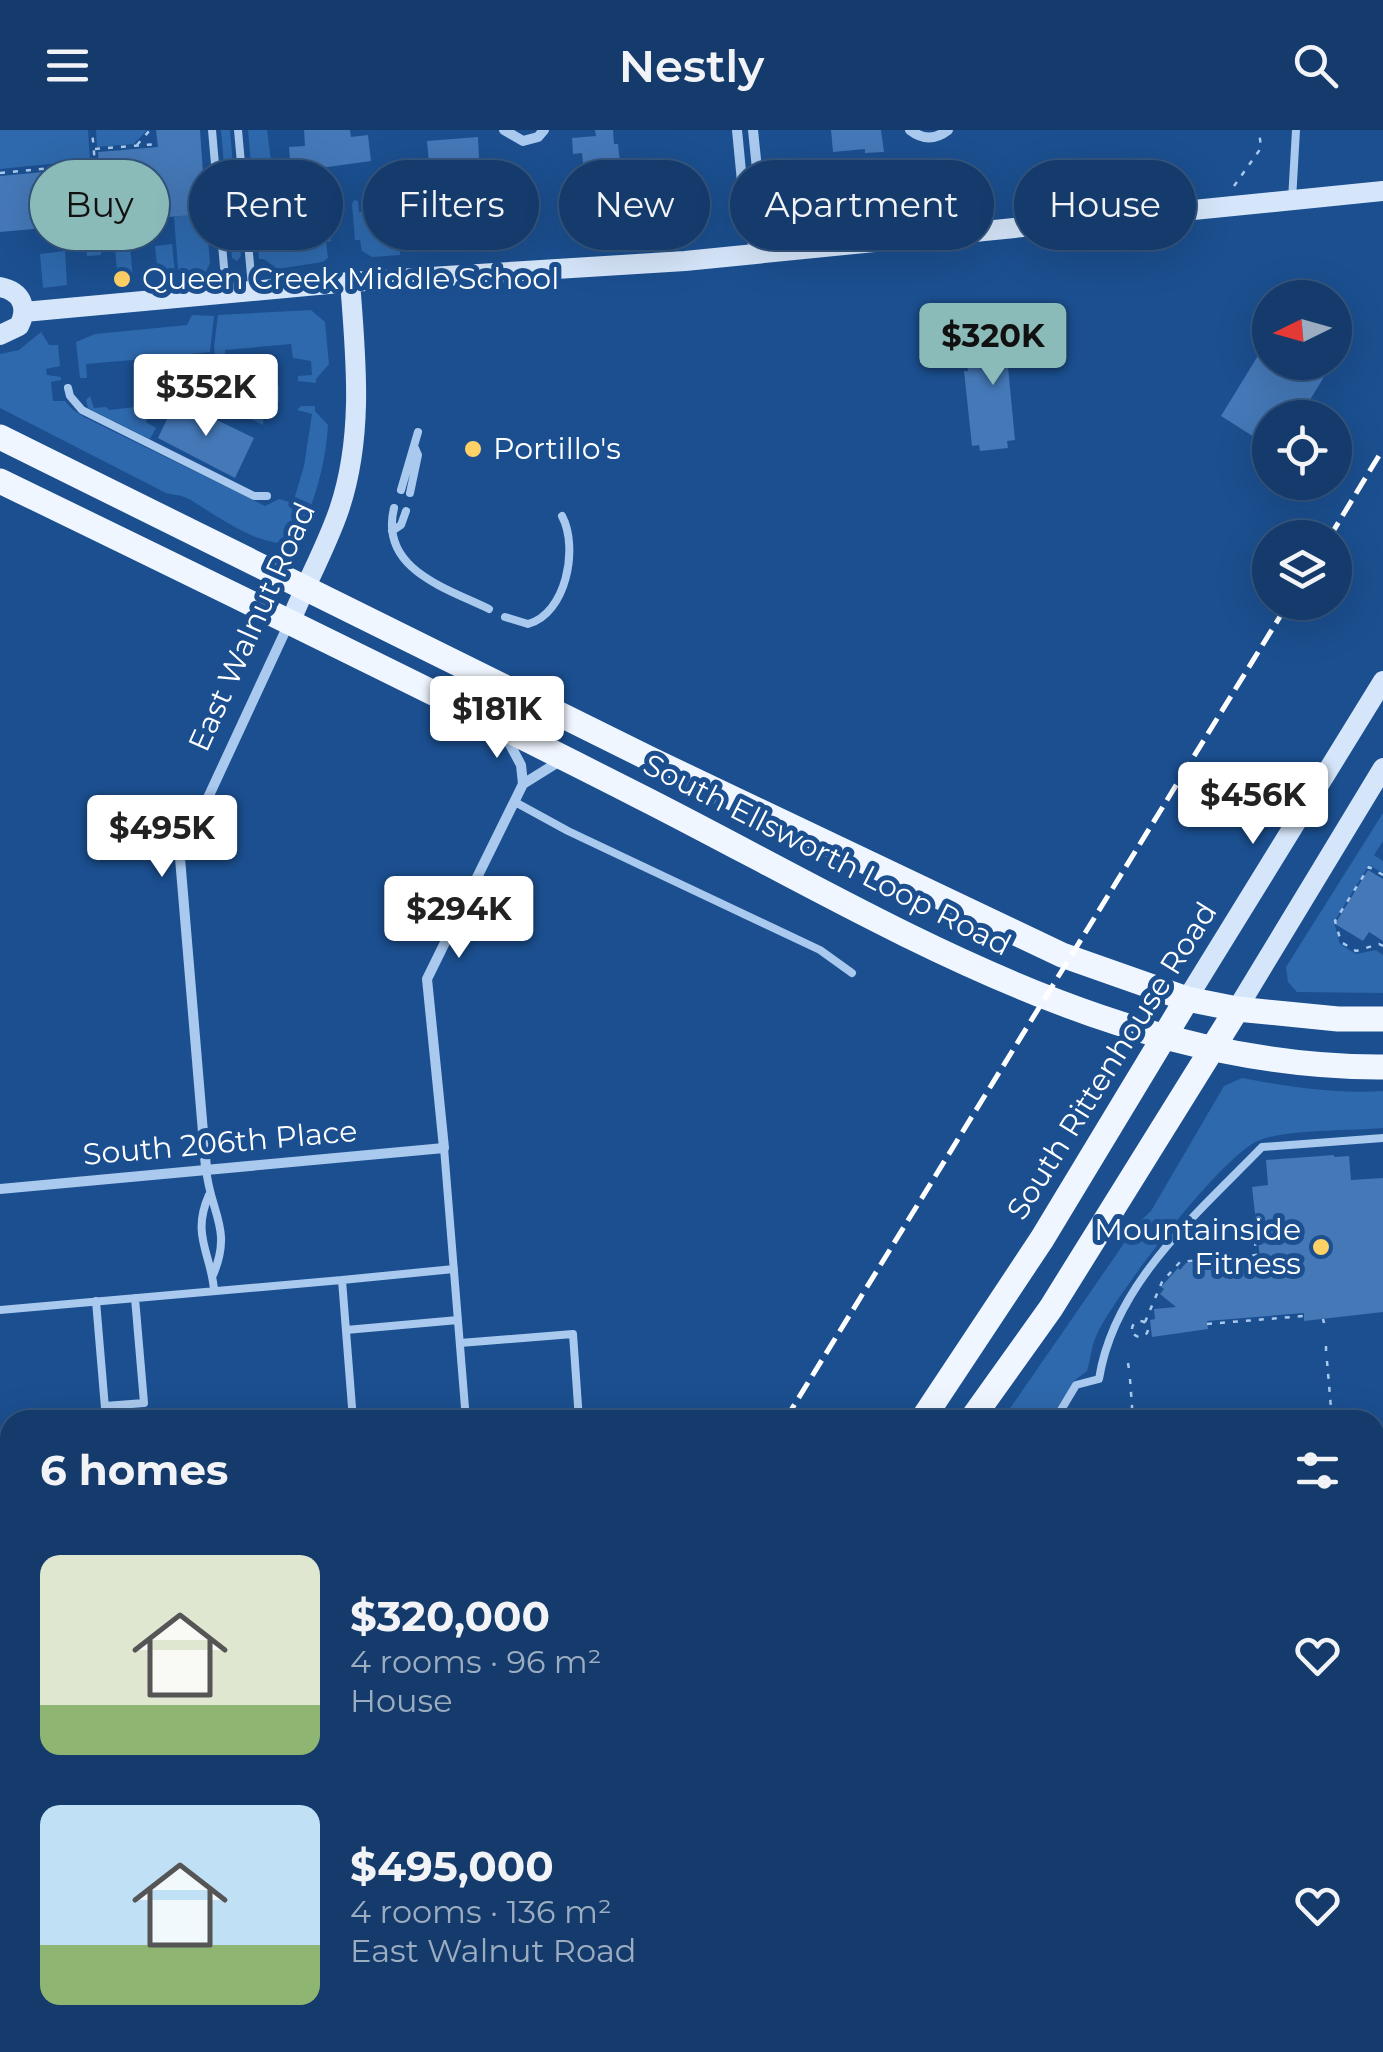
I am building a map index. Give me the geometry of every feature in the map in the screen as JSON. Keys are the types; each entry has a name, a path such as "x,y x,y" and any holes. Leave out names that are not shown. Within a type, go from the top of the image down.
{"main road":[{"name":"South Ellsworth Loop Road","path":"0,438 1015,935 1188,1000 1338,1019 1383,1019"},
{"name":"South Ellsworth Loop Road","path":"0,481 564,758 994,976 1096,1017 1211,1049 1303,1064 1383,1067"},
{"name":"South Rittenhouse Road","path":"929,1410 1042,1239 1188,1000"},
{"path":"977,1410 1067,1284 1237,1009"}],"street":[{"path":"504,130 524,141 538,137 544,130"},
{"path":"736,130 746,223 756,253"},
{"path":"752,130 762,218 756,253"},
{"path":"910,130 925,138 948,130"},
{"path":"24,312 350,282 646,265 1383,191"},
{"name":"East Walnut Road","path":"206,1168 180,858 339,511 357,420 350,282"},
{"path":"0,287 19,296 24,312 14,332 0,336"},
{"name":"South Rittenhouse Road","path":"1188,1000 1383,681"},
{"path":"444,1148 427,979 523,784 521,764 502,729"},
{"path":"523,784 564,758"},
{"path":"1237,1009 1383,768"},
{"name":"South 206th Place","path":"0,1189 444,1148"}],"lane":[{"path":"212,130 226,294"},
{"path":"238,130 252,292"},
{"path":"1292,202 1296,130"},
{"path":"68,388 82,410 254,496 267,496"},
{"path":"406,491 418,454 418,432"},
{"path":"394,508 392,531 400,559 422,576 489,610"},
{"path":"392,531 401,525 406,511"},
{"path":"505,617 528,624 546,616 570,572 570,530 562,516"},
{"path":"515,802 820,950 852,973"},
{"path":"1062,1410 1076,1386 1099,1379 1103,1351 1132,1292 1186,1226 1262,1147 1383,1138"},
{"path":"444,1148 465,1410"},
{"path":"206,1168 209,1195 220,1212 223,1252 213,1275"},
{"path":"209,1195 200,1215 203,1254 213,1275 214,1290"},
{"path":"0,1310 454,1269"},
{"path":"342,1280 352,1410"},
{"path":"105,1406 144,1402 135,1298"},
{"path":"96,1301 105,1410"},
{"path":"346,1330 458,1320"},
{"path":"460,1343 573,1334 578,1410"}],"path":[{"path":"0,173 95,164 92,130"},
{"path":"136,146 150,130"},
{"path":"1233,187 1261,148 1260,130"},
{"path":"94,150 157,144"},
{"path":"226,374 229,398"},
{"path":"1383,875 1370,867 1336,921 1340,942 1356,951 1383,946"},
{"path":"1144,1322 1162,1282 1180,1262 1256,1255 1255,1241"},
{"path":"1207,1324 1304,1316"},
{"path":"1134,1334 1143,1337 1150,1329 1144,1322"},
{"path":"1134,1334 1134,1324 1144,1322"},
{"path":"1127,1339 1134,1334"},
{"path":"1326,1346 1326,1352"},
{"path":"1128,1362 1129,1369"},
{"path":"1327,1362 1331,1410"},
{"path":"1130,1378 1132,1410"}],"shaded area":[{"path":"0,130 88,130 90,160 30,160 30,166 0,169"},
{"path":"96,130 147,130 134,144 97,147"},
{"path":"221,130 230,130 233,160 224,160"},
{"path":"248,130 267,130 271,160 251,160"},
{"path":"358,201 359,212 363,212 363,250 400,250 400,255 372,257 362,251 360,240 355,240 352,204"},
{"path":"189,214 189,250 209,250 210,263 202,280 179,281 174,217"},
{"path":"172,244 176,281 158,276 155,250 169,250"},
{"path":"86,250 101,250 101,255 87,256"},
{"path":"115,250 130,250 133,279 117,272"},
{"path":"231,250 240,250 237,261 232,258"},
{"path":"258,250 327,250 328,258 277,269 259,259"},
{"path":"65,251 67,285 43,288 40,254"},
{"path":"311,310 325,322 329,364 316,383 298,381 298,376 312,375 311,361 293,358 291,344 225,350 226,366 216,366 218,315"},
{"path":"192,315 214,316 210,352 152,358 153,371 147,373 144,359 86,364 87,378 80,378 76,342 95,334 187,325"},
{"path":"41,332 49,345 58,345 60,366 46,369 47,375 61,377 51,382 53,401 65,401 84,417 265,506 279,499 293,503 304,466 312,414 297,410 301,406 315,406 328,425 327,440 318,483 298,539 286,543 258,538 189,499 166,493 0,408 0,354 19,350"},
{"path":"273,380 279,386 279,401 265,401 263,425 232,410 231,397 272,393"},
{"path":"90,396 94,408 154,405 146,422 156,428 150,439 88,408 86,400"},
{"path":"1383,813 1383,841 1374,855 1383,861 1383,873 1369,865 1334,922 1340,944 1356,954 1376,950 1383,955 1383,993 1297,992 1288,982 1286,967"},
{"path":"1242,1078 1312,1089 1383,1091 1383,1128 1287,1134 1260,1140 1243,1151 1197,1197 1125,1289 1097,1334 1087,1371 1075,1380 1056,1410 1009,1410 1127,1239 1135,1244 1143,1234 1136,1225 1151,1211 1224,1086"}],"building":[{"path":"156,130 200,130 202,160 189,160 189,215 169,217 169,160 99,160 98,152 158,147"},
{"path":"304,130 350,130 351,137 368,135 371,160 343,165 343,160 290,160 289,147 305,146"},
{"path":"595,130 613,130 620,160 583,160 582,153 573,154 572,138 596,136"},
{"path":"831,130 881,130 884,152 833,152"},
{"path":"478,137 479,159 489,160 429,160 427,141"},
{"path":"30,173 30,229 0,232 0,176"},
{"path":"1006,334 1007,338 1018,337 1019,347 1033,345 1035,365 1008,367 1015,440 1007,441 1008,448 980,451 979,445 972,446 965,341"},
{"path":"1252,365 1252,380 1322,380 1310,400 1252,400 1252,436 1221,416"},
{"path":"176,400 254,438 235,478 158,438"},
{"path":"1368,870 1383,879 1383,941 1369,932 1363,941 1335,924"},
{"name":"Mountainside Fitness","path":"1349,1156 1351,1180 1383,1178 1383,1312 1304,1321 1304,1313 1207,1321 1208,1329 1152,1337 1150,1320 1155,1319 1154,1309 1176,1307 1160,1294 1164,1289 1161,1287 1178,1268 1186,1263 1260,1258 1252,1187 1268,1185 1266,1160"}],"railway":[{"path":"1340,520 1383,449"},
{"path":"791,1410 1278,620"}],"place":[{"name":"Queen Creek Middle School","path":"122,279"},
{"name":"Portillo's","path":"473,449"},
{"name":"Mountainside Fitness","path":"1321,1247"}]}
